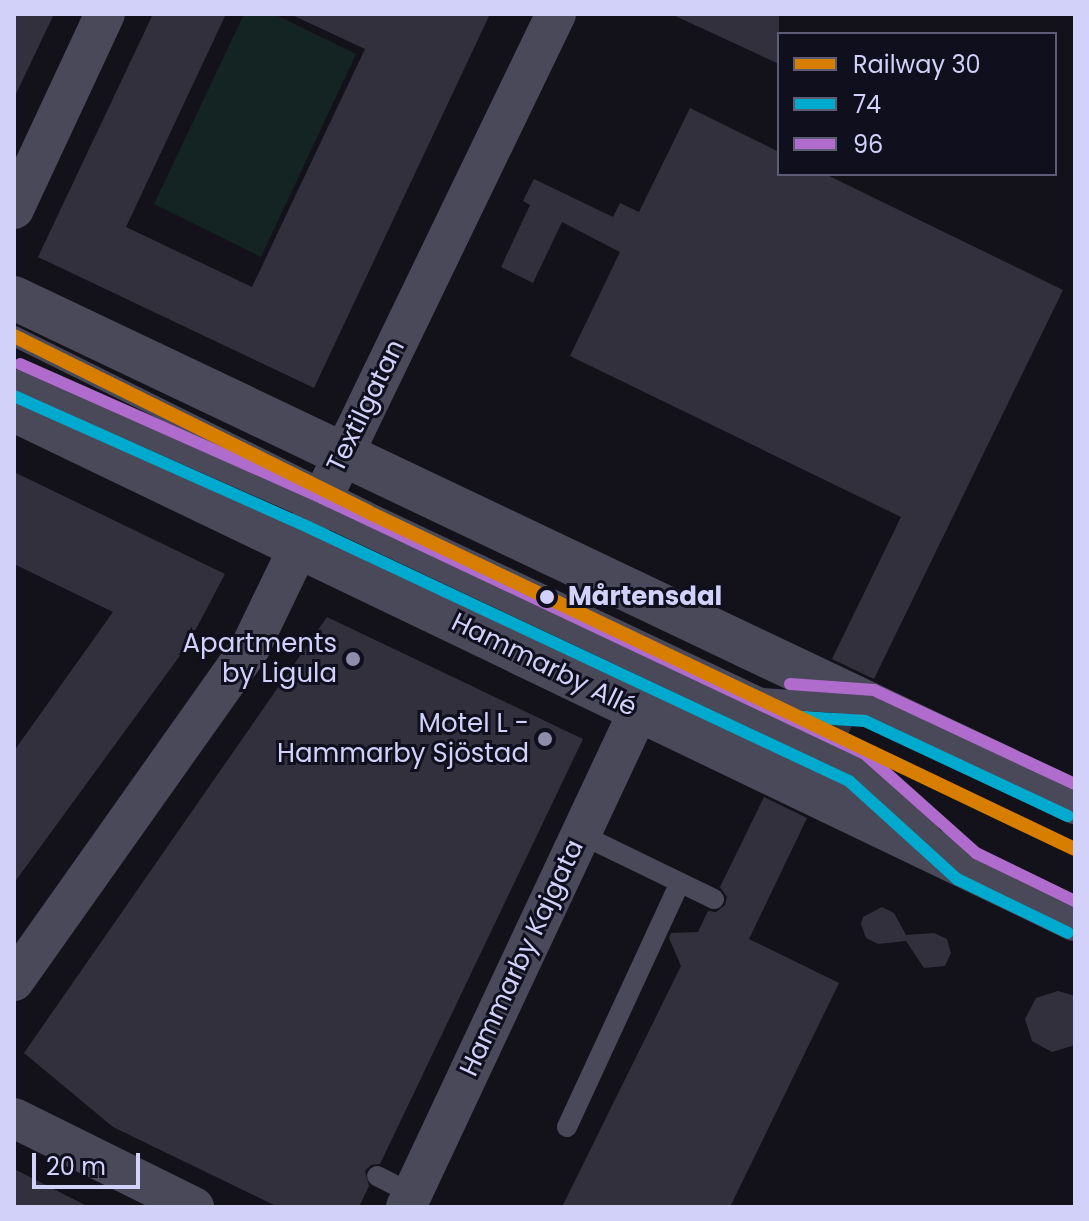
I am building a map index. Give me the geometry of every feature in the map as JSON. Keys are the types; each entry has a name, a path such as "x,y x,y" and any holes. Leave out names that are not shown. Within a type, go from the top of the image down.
{"street":[{"path":"14,209 105,14"},
{"name":"Textilgatan","path":"14,981 251,646 556,14"},
{"name":"Hammarby Allé","path":"14,298 639,710 1075,919"},
{"name":"Hammarby Allé","path":"14,410 320,500 869,705 1075,802"},
{"name":"Hammarby Kajgata","path":"409,1200 639,710"},
{"path":"14,1118 194,1207"}],"lane":[{"path":"14,336 320,500 858,768 967,866"},
{"path":"14,379 320,500"},
{"path":"580,834 714,899"},
{"path":"567,1127 680,883"},
{"path":"377,1176 409,1200"}],"shaded area":[{"path":"244,14 274,14 356,54 261,257 154,204"}],"building":[{"path":"14,14 54,14 14,98"},
{"path":"153,14 226,14 126,227 252,287 365,49 290,14 490,14 314,388 38,257"},
{"path":"671,14 779,14 777,63"},
{"path":"690,108 777,151 777,176 829,176 1063,290 874,679 832,659 901,517 570,356 620,252 562,222 533,283 501,267 530,205 523,201 534,179 613,217 620,203 639,212"},
{"path":"14,472 225,574 187,646 14,883 14,751 113,612 14,564"},
{"path":"327,617 583,739 380,1164 371,1165 365,1171 369,1186 359,1207 278,1207 113,1127 24,1053"},
{"path":"805,714 836,716 853,724 842,746 799,726"},
{"path":"764,797 807,818 749,939 839,983 730,1207 562,1207 681,966 669,938 671,933 698,932 708,911 716,912 725,905 727,897 720,887"},
{"path":"882,907 894,913 906,935 934,933 947,939 951,953 945,966 924,968 906,941 878,944 866,938 861,924 863,917"},
{"path":"1058,991 1075,996 1075,1045 1052,1052 1032,1041 1025,1019 1036,998"},
{"path":"14,1169 89,1207 14,1207"}],"rail line":[{"name":"30","path":"14,336 368,512 1075,849"}],"transit line":[{"name":"96","path":"20,364 322,498 865,754 976,853 1075,901"},
{"name":"74","path":"14,396 308,527 849,781 957,879 1068,933"},
{"name":"96","path":"790,684 874,690 1075,784"},
{"name":"74","path":"788,716 865,721 1068,816"}],"place":[{"name":"Mårtensdal","path":"547,597"},
{"name":"Apartments by Ligula","path":"353,659"},
{"name":"Motel L - Hammarby Sjöstad","path":"545,739"}]}
